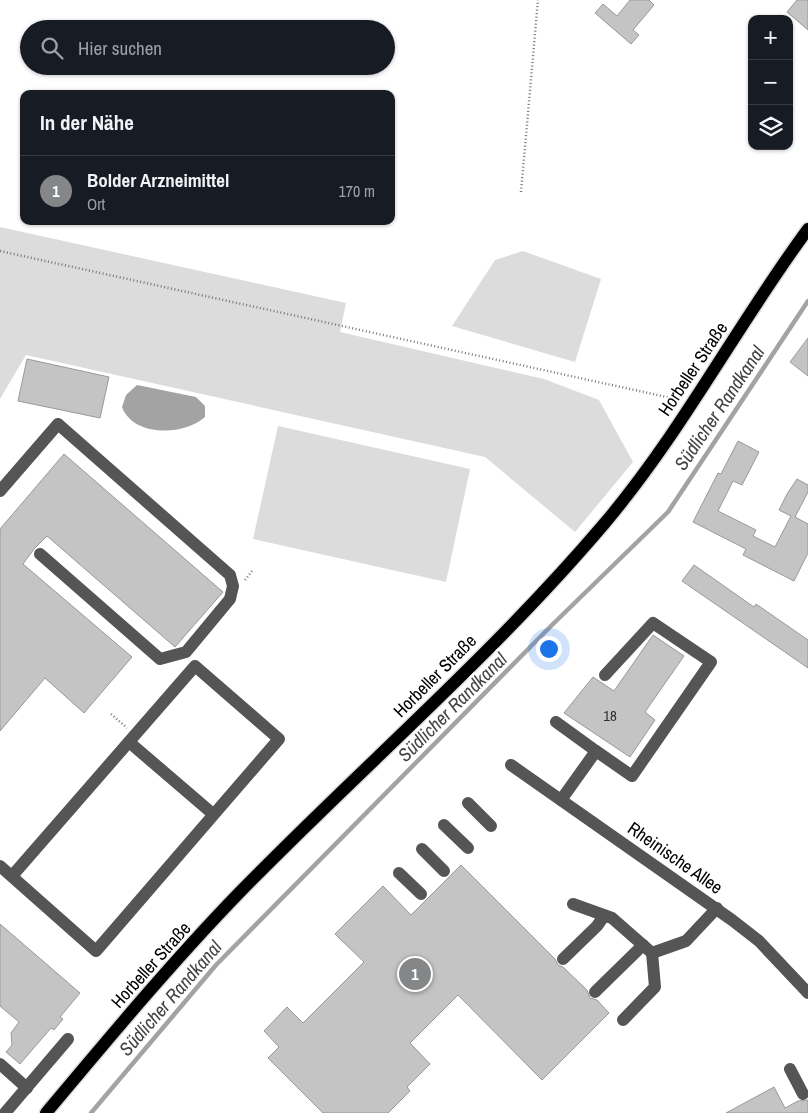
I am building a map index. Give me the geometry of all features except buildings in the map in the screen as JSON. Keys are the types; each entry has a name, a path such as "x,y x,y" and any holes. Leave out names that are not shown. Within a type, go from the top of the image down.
{"main road":[{"name":"Horbeller Straße","path":"46,1113 121,1024 239,893 379,758 544,591 605,523 693,403 808,229"}],"street":[{"path":"0,491 58,424 230,575 233,586 230,599 186,652 160,659 40,554"},
{"path":"556,722 632,776 711,662 653,623 605,675"},
{"path":"0,866 96,951 279,739 195,666 12,876"},
{"path":"132,738 213,814"},
{"path":"561,800 596,751"},
{"name":"Rheinische Allee","path":"511,765 717,908 759,942 808,993"},
{"path":"468,803 491,826"},
{"path":"444,826 468,848"},
{"path":"422,849 444,871"},
{"path":"399,873 421,894"},
{"path":"573,904 612,918 647,949 655,987 623,1020"},
{"path":"595,992 647,949 686,941 717,908"},
{"path":"563,959 597,926 604,916"},
{"path":"5,1113 68,1039"},
{"path":"0,1064 27,1088"},
{"path":"790,1069 803,1094"}],"path":[{"path":"521,192 538,0"},
{"path":"0,250 693,403"},
{"path":"111,714 132,738"}],"shaded area":[{"path":"0,227 346,303 340,332 544,379 599,400 633,462 575,532 485,457 26,355 0,399"},
{"path":"523,251 601,279 575,362 452,326 495,260"},
{"path":"137,385 196,397 205,406 205,417 185,428 172,430 148,428 137,424 128,417 122,407 126,395"},
{"path":"278,426 470,469 446,582 253,539"}],"waterway":[{"name":"Südlicher Randkanal","path":"91,1113 216,965 552,625 668,512 808,301"}],"place":[{"name":"Bolder Arzneimittel","path":"415,974"}]}
